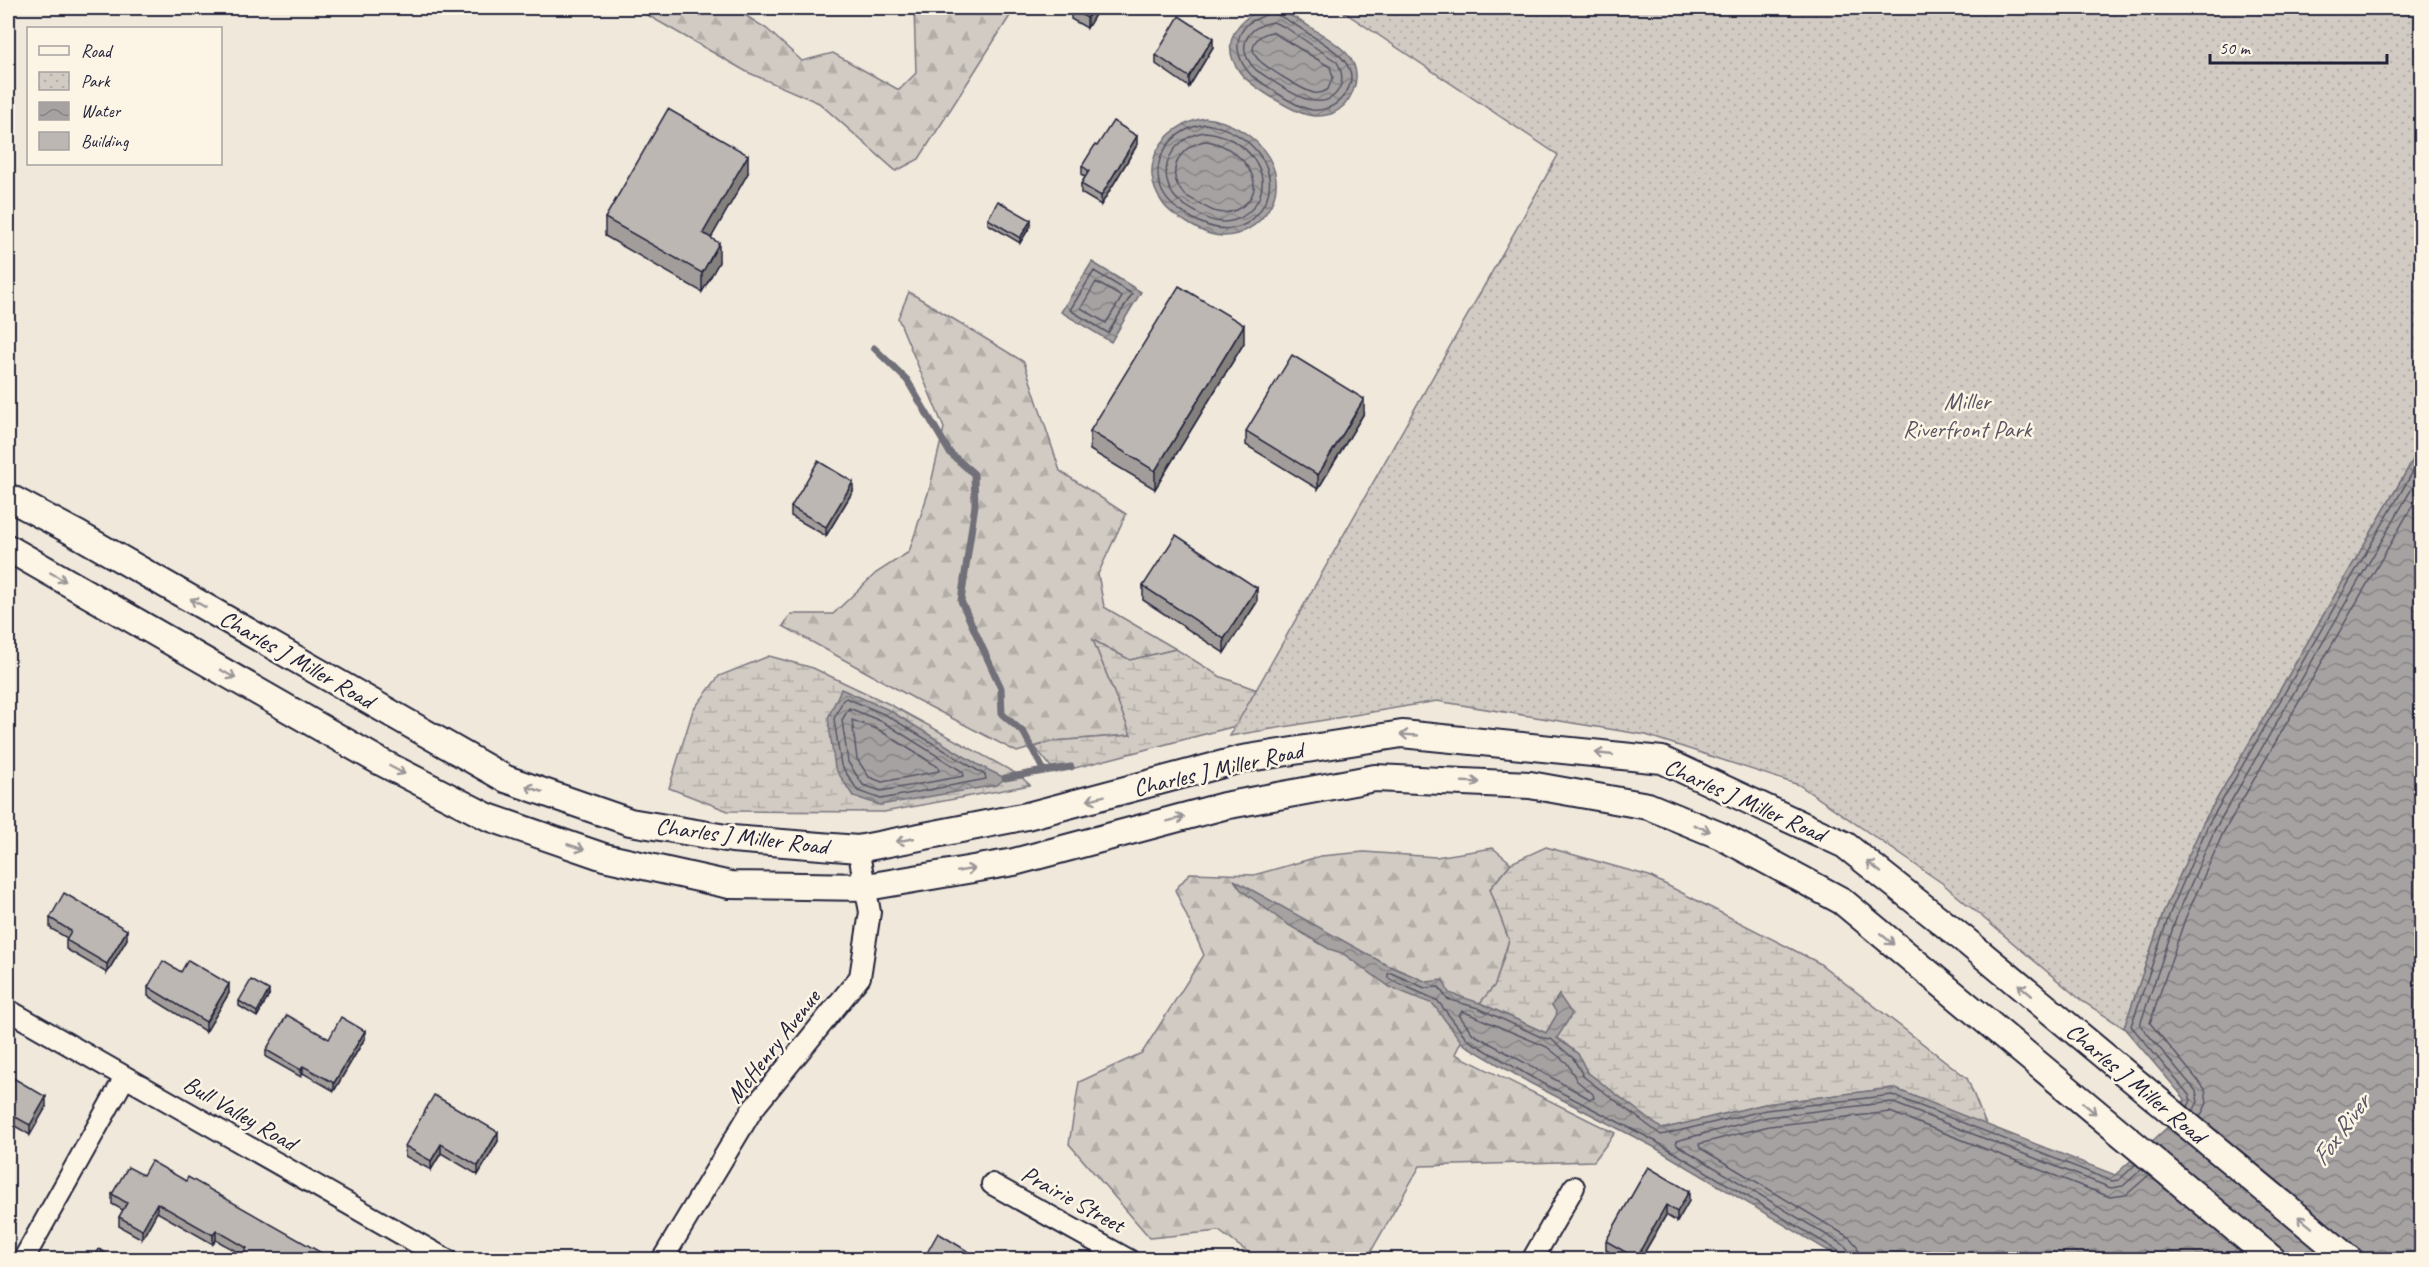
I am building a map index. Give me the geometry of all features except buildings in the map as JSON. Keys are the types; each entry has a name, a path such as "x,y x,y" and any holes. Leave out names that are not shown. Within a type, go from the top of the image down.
{"street":[{"name":"Charles J Miller Road","path":"8,496 506,779 630,822 732,839 858,849 1027,816 1242,759 1402,734 1662,760 1845,845 1966,941 2350,1260"},
{"name":"Charles J Miller Road","path":"8,548 379,761 488,818 604,857 730,885 867,887 1014,862 1224,806 1375,778 1530,785 1648,806 1721,836 1842,901 2273,1260"},
{"name":"McHenry Avenue","path":"662,1260 752,1110 860,977 870,912 858,849"},
{"name":"Bull Valley Road","path":"8,1010 418,1252 447,1260"},
{"path":"23,1260 125,1077"},
{"name":"Prairie Street","path":"992,1184 1130,1260"},
{"path":"1532,1260 1574,1187"}],"green space":[{"path":"635,8 734,8 767,29 802,61 833,53 899,90 916,73 914,8 1015,8 919,159 896,171 819,103 747,72"},
{"name":"Miller Riverfront Park","path":"1338,8 2421,8 2421,433 2413,460 2203,823 2164,911 2124,1028 2082,1001 1942,883 1799,785 1646,735 1437,701 1230,736 1558,155"},
{"path":"909,292 1024,362 1060,471 1126,514 1098,574 1104,607 1176,649 1130,660 1093,640 1131,735 1054,741 1017,752 783,626 791,614 833,614 876,573 909,552 930,487 944,428 898,318"},
{"path":"1093,640 1130,660 1176,649 1221,677 1280,698 1289,712 1056,773 1035,747 1054,741 1131,735"},
{"path":"769,656 813,668 889,704 1019,775 1030,785 884,812 728,811 669,788 693,710 719,676"},
{"path":"1546,847 1649,876 1819,963 1967,1078 1986,1125 1893,1088 1765,1104 1662,1129 1587,1072 1578,1054 1557,1037 1559,995 1552,1005 1558,1014 1546,1033 1480,1003 1495,985 1509,940 1490,889 1511,863"},
{"path":"1493,848 1511,863 1490,889 1509,940 1495,985 1480,1003 1455,1054 1615,1133 1594,1161 1420,1166 1366,1260 1257,1259 1219,1231 1150,1238 1069,1144 1079,1082 1142,1053 1204,955 1175,890 1190,873 1254,875 1321,856 1364,852 1436,857"}],"water":[{"path":"1267,9 1286,14 1302,22 1339,46 1352,61 1356,80 1353,91 1347,102 1338,110 1320,116 1301,113 1261,90 1239,71 1233,61 1231,50 1231,41 1235,32 1248,18"},
{"path":"1205,118 1221,121 1252,138 1264,150 1272,164 1276,180 1274,196 1266,213 1253,226 1230,236 1210,234 1177,217 1164,205 1156,191 1152,176 1153,163 1165,139 1176,129"},
{"path":"1092,262 1141,292 1111,342 1061,312"},
{"name":"Fox River","path":"2421,433 2421,1259 1842,1259 1652,1146 1530,1083 1463,1044 1433,1004 1390,987 1342,953 1329,949 1285,923 1241,890 1234,880 1385,964 1427,982 1443,980 1449,993 1480,1003 1546,1033 1557,1014 1552,1005 1559,995 1572,1014 1557,1038 1578,1054 1587,1072 1662,1129 1765,1104 1893,1088 2115,1175 2171,1124 2185,1099 2124,1028 2164,911 2203,823 2413,460"},
{"path":"841,689 889,710 980,766 1005,778 997,785 880,805 853,796 835,768 828,718"}],"waterway":[{"path":"874,348 907,380 950,453 974,474 975,505 961,601 1001,688 1002,714 1024,733 1044,771 1071,767"},
{"path":"1005,778 1044,771"}]}
